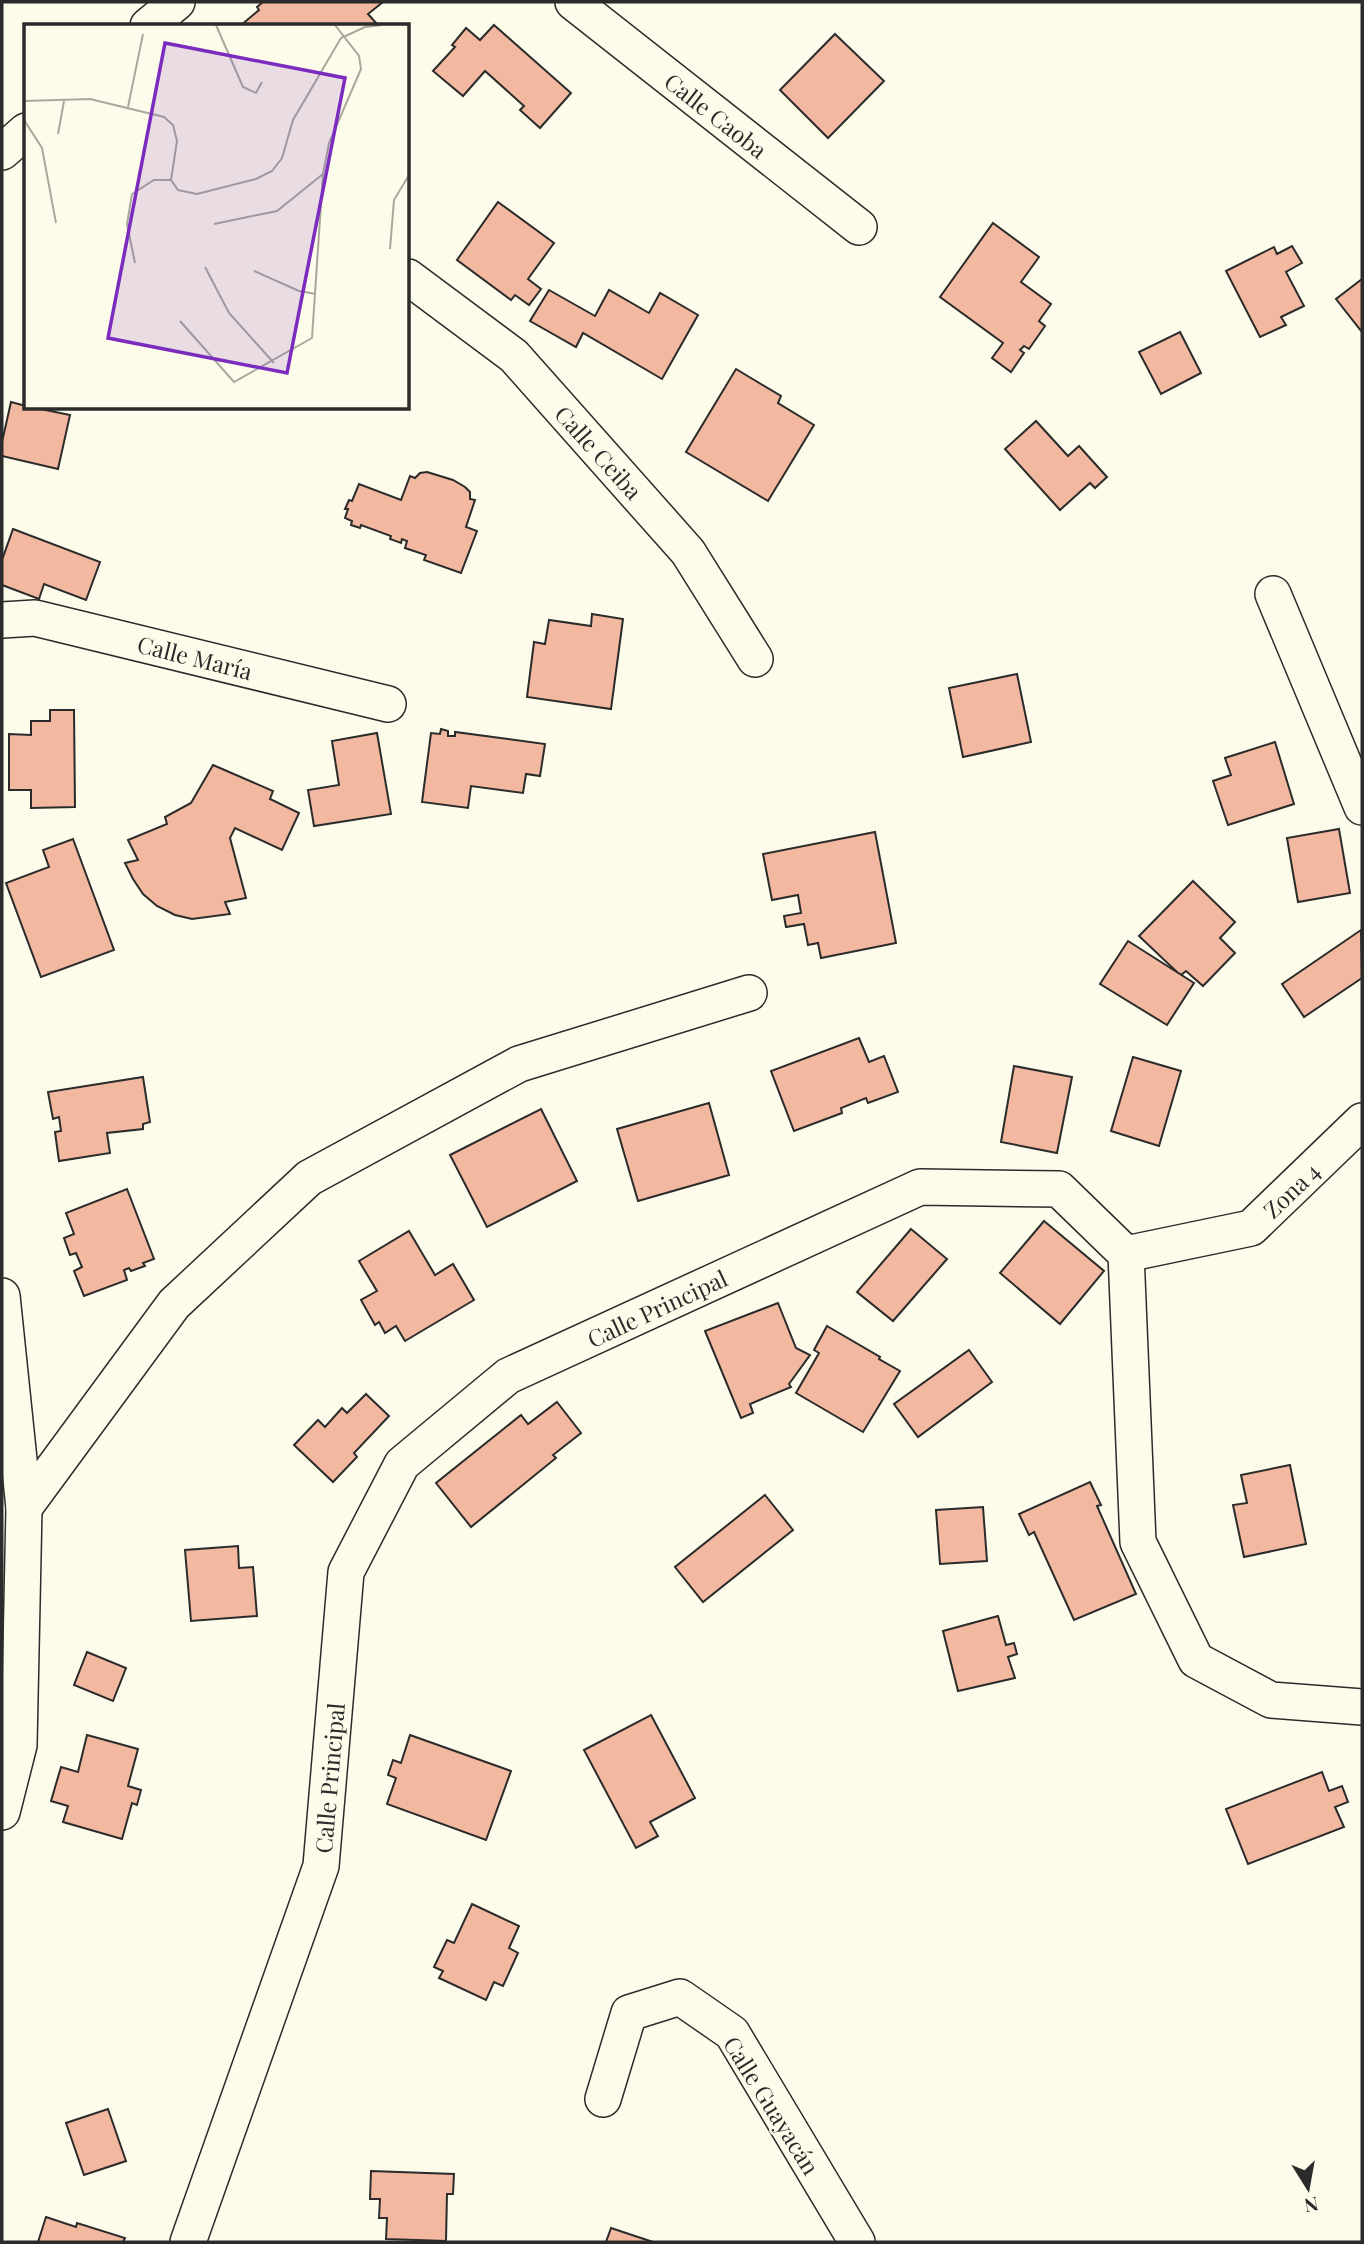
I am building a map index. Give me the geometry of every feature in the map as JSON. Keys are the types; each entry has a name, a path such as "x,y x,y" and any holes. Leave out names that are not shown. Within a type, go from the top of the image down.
{"street":[{"path":"150,24 177,2"},
{"name":"Calle Caoba","path":"573,2 859,227"},
{"path":"2,152 24,133"},
{"name":"Calle Ceiba","path":"410,278 514,356 688,552 755,659"},
{"path":"1273,594 1362,807"},
{"name":"Calle María","path":"2,620 35,618 388,704"},
{"path":"24,1508 174,1304 309,1178 519,1064 749,993"},
{"name":"Zona 4","path":"1126,1254 1251,1228 1362,1121"},
{"name":"Calle Principal","path":"188,2242 321,1866 346,1572 402,1464 508,1376 920,1187 1059,1189 1126,1254"},
{"path":"1126,1254 1138,1542 1196,1660 1271,1700 1362,1707"},
{"path":"2,1296 24,1508 19,1745 2,1812"},
{"name":"Calle Guayacán","path":"603,2099 629,2013 680,1997 732,2033 857,2242"}],"building":[{"path":"263,2 383,2 368,14 377,24 242,24 259,10 257,7"},
{"path":"494,25 571,93 540,128 520,110 524,106 485,71 463,96 433,71 455,47 452,45 466,28 480,40"},
{"path":"835,34 884,81 828,138 780,90"},
{"path":"498,202 554,243 528,279 541,289 529,305 515,295 511,300 457,260"},
{"path":"993,223 1039,257 1021,282 1051,304 1039,321 1045,326 1029,349 1024,346 1020,350 1024,353 1011,372 992,358 1003,343 940,297"},
{"path":"1292,246 1302,263 1286,272 1304,306 1281,317 1286,325 1260,337 1226,271 1274,247 1277,254"},
{"path":"1362,279 1362,332 1336,299"},
{"path":"549,290 595,316 609,290 649,313 660,293 698,315 662,379 583,333 576,347 530,321"},
{"path":"1180,332 1201,373 1161,394 1139,352"},
{"path":"736,369 781,396 778,403 814,425 768,501 686,452"},
{"path":"11,402 24,405 24,410 46,410 70,415 58,469 2,456 2,442"},
{"path":"1036,421 1068,456 1079,446 1107,477 1095,488 1090,483 1060,510 1005,449"},
{"path":"427,472 453,480 465,487 470,492 470,499 475,500 466,527 477,531 461,573 424,560 426,555 405,548 407,541 402,539 401,543 390,539 391,536 361,525 360,528 351,525 352,521 345,518 348,509 345,509 349,500 352,501 359,484 401,500 410,476 415,478 420,473"},
{"path":"13,529 100,562 86,600 44,584 39,599 2,585 2,560"},
{"path":"592,614 623,619 611,709 527,697 534,642 545,644 549,620 591,626"},
{"path":"1017,674 1031,742 963,757 949,688"},
{"path":"50,710 74,710 75,807 31,808 31,790 9,790 9,734 31,735 31,721 50,721"},
{"path":"441,729 448,731 448,736 455,736 455,732 545,744 540,776 526,774 523,793 471,786 468,808 422,802 431,733 440,734"},
{"path":"377,733 391,814 314,826 308,790 339,785 332,741"},
{"path":"1275,742 1294,804 1228,825 1213,781 1231,775 1225,758"},
{"path":"213,765 273,791 270,799 299,813 282,850 235,828 230,838 246,898 225,902 230,914 192,919 175,915 157,906 143,894 125,863 138,860 128,840 167,824 165,817 191,803"},
{"path":"1339,829 1350,893 1298,902 1287,838"},
{"path":"875,832 896,943 821,958 818,943 808,945 804,924 786,927 784,916 801,913 798,895 772,900 763,854"},
{"path":"73,839 114,950 41,977 6,883 49,867 43,850"},
{"path":"1193,881 1235,922 1220,938 1235,953 1203,986 1186,971 1179,974 1139,936"},
{"path":"1361,930 1362,978 1304,1017 1282,984"},
{"path":"1128,941 1194,983 1167,1025 1100,984"},
{"path":"859,1038 869,1062 884,1056 898,1092 868,1103 866,1098 841,1108 842,1113 794,1131 771,1071"},
{"path":"1133,1057 1181,1071 1159,1146 1111,1131"},
{"path":"1014,1066 1072,1077 1057,1153 1001,1142"},
{"path":"143,1077 150,1122 143,1124 143,1129 107,1133 110,1153 59,1161 55,1132 61,1131 59,1117 53,1119 48,1092"},
{"path":"709,1103 729,1175 638,1201 617,1129"},
{"path":"541,1109 577,1181 487,1227 450,1155"},
{"path":"127,1189 154,1259 143,1263 145,1266 131,1271 129,1268 124,1270 127,1280 84,1296 74,1271 82,1267 76,1253 70,1255 64,1238 74,1234 66,1213"},
{"path":"1044,1221 1104,1271 1060,1324 1000,1273"},
{"path":"911,1229 947,1259 893,1321 857,1292"},
{"path":"409,1231 435,1275 453,1264 474,1300 405,1341 396,1326 385,1333 379,1322 375,1325 361,1300 377,1291 359,1261"},
{"path":"778,1303 796,1348 810,1355 789,1384 791,1387 750,1404 753,1413 741,1418 705,1331"},
{"path":"827,1326 900,1371 863,1432 796,1393 819,1353 814,1350"},
{"path":"969,1350 992,1382 918,1437 894,1404"},
{"path":"366,1394 389,1416 354,1453 357,1457 333,1482 294,1445 318,1420 325,1427 342,1408 347,1413"},
{"path":"557,1402 581,1433 553,1455 556,1458 471,1527 436,1483 521,1415 528,1424"},
{"path":"1290,1465 1306,1544 1244,1557 1233,1505 1247,1503 1241,1475"},
{"path":"1090,1482 1101,1505 1097,1506 1136,1594 1074,1620 1034,1532 1029,1535 1019,1514"},
{"path":"765,1495 793,1530 703,1602 675,1567"},
{"path":"983,1507 987,1561 940,1564 936,1510"},
{"path":"238,1546 239,1568 253,1567 257,1616 191,1621 185,1550"},
{"path":"998,1616 1006,1645 1014,1643 1017,1654 1008,1657 1015,1678 958,1691 943,1631"},
{"path":"87,1652 126,1668 113,1701 74,1685"},
{"path":"651,1715 695,1798 650,1822 658,1836 636,1848 584,1750"},
{"path":"87,1735 138,1749 128,1786 141,1790 137,1805 132,1803 122,1839 63,1822 68,1806 51,1801 61,1767 78,1772"},
{"path":"410,1735 511,1771 486,1840 387,1804 396,1778 388,1775 393,1760 401,1763"},
{"path":"1322,1772 1329,1791 1342,1786 1348,1802 1335,1807 1344,1827 1248,1864 1226,1809"},
{"path":"472,1904 519,1926 509,1948 518,1953 503,1986 494,1982 486,2000 439,1978 443,1971 434,1967 447,1940 454,1943"},
{"path":"108,2109 126,2161 84,2175 66,2123"},
{"path":"371,2171 454,2174 453,2194 447,2194 446,2241 386,2239 387,2218 379,2218 380,2199 370,2199"},
{"path":"46,2217 76,2227 77,2223 125,2238 123,2242 38,2242"},
{"path":"611,2228 653,2242 606,2242"}]}
